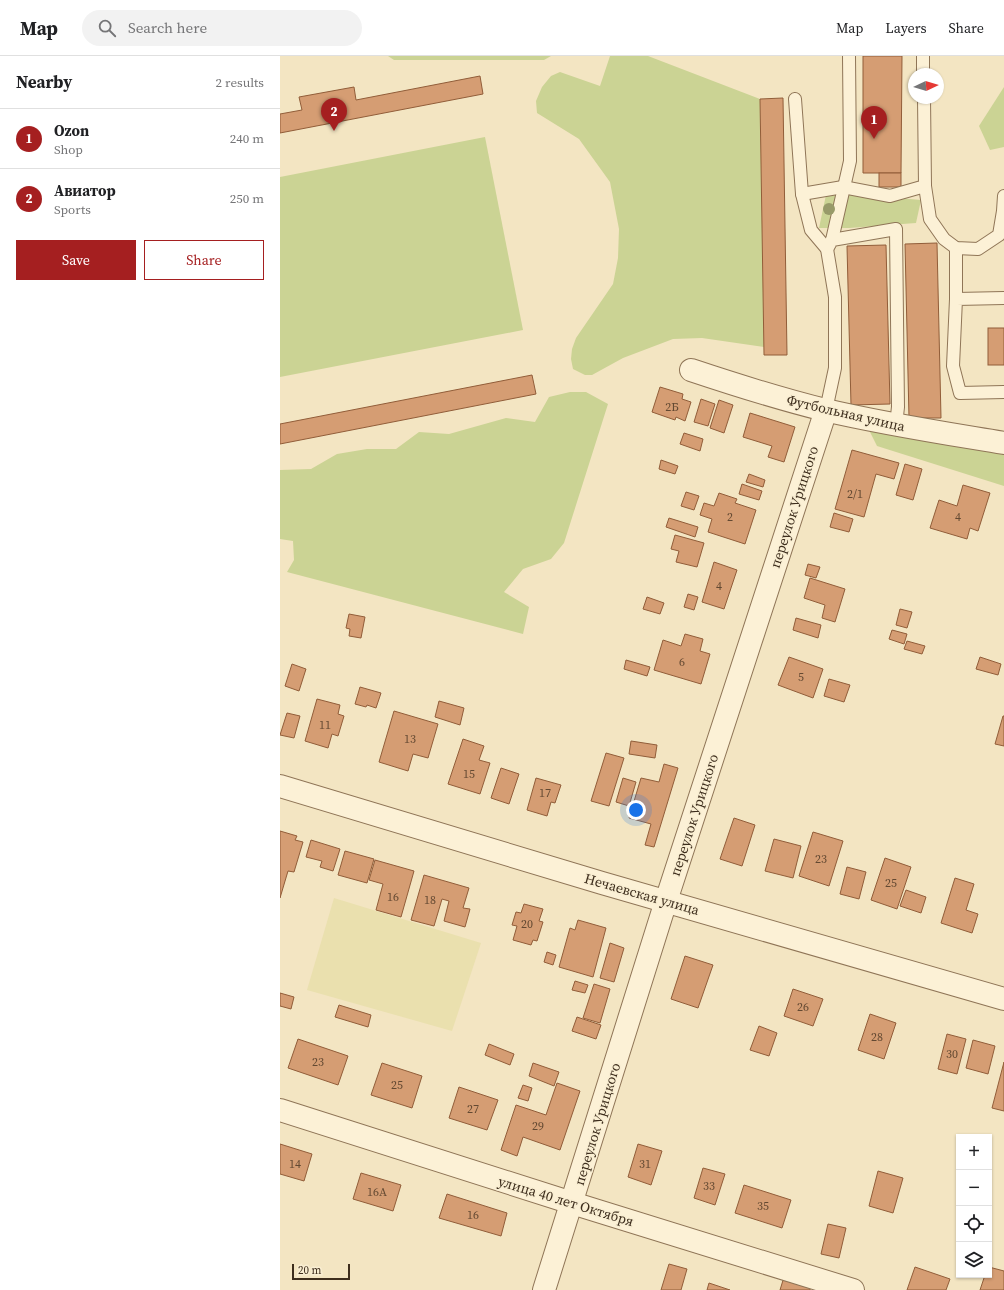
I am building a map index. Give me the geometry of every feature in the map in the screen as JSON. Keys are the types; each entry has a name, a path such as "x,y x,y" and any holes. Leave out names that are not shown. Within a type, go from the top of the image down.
{"street":[{"name":"Футбольная улица","path":"691,370 756,392 826,410 896,425 1004,443"},
{"name":"переулок Урицкого","path":"544,1290 666,901 826,410"},
{"name":"Нечаевская улица","path":"280,786 666,901 1004,999"},
{"name":"улица 40 лет Октября","path":"280,1110 572,1203 853,1290"}],"lane":[{"path":"826,410 835,368 835,297 830,244 850,161 849,56"},
{"path":"923,56 923,68"},
{"path":"795,99 802,194 811,230 830,244 896,229 898,407 896,425"},
{"path":"924,104 925,186 930,220 944,239 956,248 978,249 998,234 1003,222 1004,196"},
{"path":"802,194 843,187 890,196 925,186"},
{"path":"956,248 956,299 953,366 960,393 1004,392"},
{"path":"956,299 1004,298"}],"shaded area":[{"path":"334,898 481,943 452,1031 307,990"}],"green space":[{"path":"388,56 551,56 544,60 394,60"},
{"path":"610,56 648,56 760,99 764,347 702,338 673,339 623,358 592,375 585,375 573,369 571,359 572,349 576,338 613,284 618,258 619,229 610,182 579,139 537,113 536,101 542,87 551,76 560,72 600,86"},
{"path":"1004,87 1004,147 990,150 979,126"},
{"path":"485,137 523,330 280,377 280,177"},
{"path":"826,195 864,195 921,200 916,223 849,228 819,228"},
{"path":"570,392 586,392 608,404 564,543 551,559 523,569 504,592 529,607 523,634 287,572 294,560 293,541 280,539 280,470 311,469 337,454 367,449 396,449 419,432 449,434 506,418 535,422 549,397"},
{"path":"867,426 1004,441 1004,486 877,446"}],"building":[{"path":"863,56 902,56 901,173 863,173"},
{"path":"480,76 483,94 280,133 280,114 302,110 299,97 354,87 356,100"},
{"path":"783,98 787,355 764,355 760,99"},
{"path":"879,173 901,173 901,187 879,187"},
{"path":"937,243 941,418 909,418 905,244"},
{"path":"886,245 890,404 851,405 847,246"},
{"path":"988,328 1004,328 1004,365 988,365"},
{"path":"532,375 536,394 280,444 280,424"},
{"path":"660,387 683,394 682,399 691,402 685,421 676,417 675,420 652,412"},
{"path":"701,399 715,404 708,426 694,422"},
{"path":"719,400 733,405 724,433 710,428"},
{"path":"750,413 795,427 784,462 768,457 772,446 743,437"},
{"path":"684,433 703,439 700,451 680,444"},
{"path":"852,450 899,463 894,479 876,474 864,517 835,509"},
{"path":"661,460 678,466 675,474 659,469"},
{"path":"905,464 922,469 913,500 896,495"},
{"path":"749,474 765,480 763,487 746,482"},
{"path":"742,484 762,491 759,500 739,494"},
{"path":"963,485 990,493 978,531 970,528 967,539 930,528 939,500 957,506"},
{"path":"686,492 699,496 694,510 681,506"},
{"path":"719,493 737,499 735,503 756,510 745,544 708,532 712,519 700,515 704,503 714,506"},
{"path":"834,513 853,519 849,532 830,527"},
{"path":"669,518 698,527 695,537 666,527"},
{"path":"675,535 704,543 697,567 676,562 679,551 671,549"},
{"path":"714,562 737,570 724,609 702,602"},
{"path":"808,564 820,567 816,578 805,575"},
{"path":"810,578 845,589 835,622 822,618 825,605 804,598"},
{"path":"688,594 698,597 694,610 684,607"},
{"path":"647,597 664,603 660,614 643,609"},
{"path":"900,609 912,612 907,628 896,625"},
{"path":"349,614 365,617 361,638 349,636 350,629 346,628"},
{"path":"796,618 821,625 818,638 793,630"},
{"path":"892,630 907,634 904,644 889,639"},
{"path":"685,634 703,639 700,651 710,654 701,684 654,670 663,640 681,646"},
{"path":"907,641 925,646 922,654 904,649"},
{"path":"789,657 823,669 813,698 778,685"},
{"path":"980,657 1001,664 998,675 976,669"},
{"path":"626,660 650,667 647,676 624,669"},
{"path":"292,664 306,669 299,691 285,686"},
{"path":"829,679 850,685 844,702 824,696"},
{"path":"360,687 381,693 376,708 367,705 366,707 355,704"},
{"path":"317,699 340,705 338,714 344,716 338,736 332,734 328,748 305,741"},
{"path":"439,701 464,708 460,725 435,717"},
{"path":"394,711 438,724 428,758 413,754 408,771 379,762"},
{"path":"287,713 300,716 294,738 280,735"},
{"path":"1004,716 1004,746 995,744"},
{"path":"463,739 484,746 479,760 490,763 480,794 448,784"},
{"path":"631,741 657,745 655,758 629,754"},
{"path":"606,753 624,758 609,806 591,801"},
{"path":"664,764 678,768 654,847 645,845 651,824 629,818 641,778 659,782"},
{"path":"501,768 519,774 509,804 491,798"},
{"path":"536,778 561,785 555,803 551,802 547,816 527,810"},
{"path":"623,778 636,782 629,806 616,802"},
{"path":"734,818 755,825 742,866 720,859"},
{"path":"280,831 297,836 295,840 303,842 294,872 288,871 280,898"},
{"path":"813,832 843,841 829,886 799,876"},
{"path":"774,839 801,846 793,878 765,871"},
{"path":"311,840 340,849 333,871 320,867 322,861 306,857"},
{"path":"345,851 374,859 367,883 338,875"},
{"path":"885,858 911,867 897,909 871,900"},
{"path":"375,860 414,871 401,917 376,910 383,884 369,880"},
{"path":"847,867 866,872 859,899 840,894"},
{"path":"424,875 469,888 463,908 470,909 465,927 444,921 449,901 442,899 434,926 411,920"},
{"path":"955,878 974,884 966,910 978,914 972,933 941,923"},
{"path":"906,890 926,897 921,913 900,906"},
{"path":"524,904 543,909 539,921 543,922 537,941 533,940 531,945 513,940 517,926 512,925 516,912 521,913"},
{"path":"578,920 606,928 593,977 559,967 570,928 575,930"},
{"path":"610,943 624,948 614,982 600,978"},
{"path":"547,952 556,955 553,965 544,962"},
{"path":"685,956 713,965 698,1008 671,999"},
{"path":"575,981 588,985 585,993 572,990"},
{"path":"594,984 610,989 600,1023 583,1018"},
{"path":"793,989 823,999 813,1026 784,1016"},
{"path":"280,993 294,997 291,1009 280,1006"},
{"path":"339,1005 371,1015 368,1027 335,1017"},
{"path":"870,1014 896,1023 884,1059 858,1050"},
{"path":"577,1017 601,1025 596,1039 572,1031"},
{"path":"759,1026 777,1033 769,1056 750,1050"},
{"path":"947,1034 966,1039 957,1074 938,1069"},
{"path":"298,1039 348,1056 338,1085 288,1068"},
{"path":"973,1040 995,1046 988,1074 966,1068"},
{"path":"489,1044 514,1054 510,1065 485,1055"},
{"path":"1004,1062 1004,1111 992,1108"},
{"path":"382,1063 422,1076 412,1108 371,1095"},
{"path":"533,1063 559,1072 554,1086 529,1076"},
{"path":"557,1083 580,1091 560,1150 523,1137 517,1156 501,1150 516,1105 546,1115"},
{"path":"523,1085 532,1088 528,1101 518,1098"},
{"path":"459,1087 498,1100 487,1130 449,1118"},
{"path":"280,1144 312,1154 304,1181 280,1174"},
{"path":"638,1144 662,1151 651,1185 628,1177"},
{"path":"703,1168 725,1174 715,1205 694,1198"},
{"path":"878,1171 903,1178 893,1213 869,1206"},
{"path":"361,1173 401,1185 393,1211 353,1199"},
{"path":"744,1185 791,1200 782,1228 735,1213"},
{"path":"447,1194 507,1213 501,1236 439,1218"},
{"path":"828,1224 846,1228 839,1258 821,1254"},
{"path":"669,1264 687,1269 681,1290 661,1290"},
{"path":"915,1267 950,1279 946,1290 907,1290"},
{"path":"992,1268 1004,1271 1004,1290 980,1290 984,1278 992,1278"},
{"path":"784,1277 811,1285 810,1290 780,1290"},
{"path":"709,1283 730,1290 707,1290"}],"place":[{"name":"Авиатор","path":"334,131"},
{"name":"Ozon","path":"874,139"}]}
